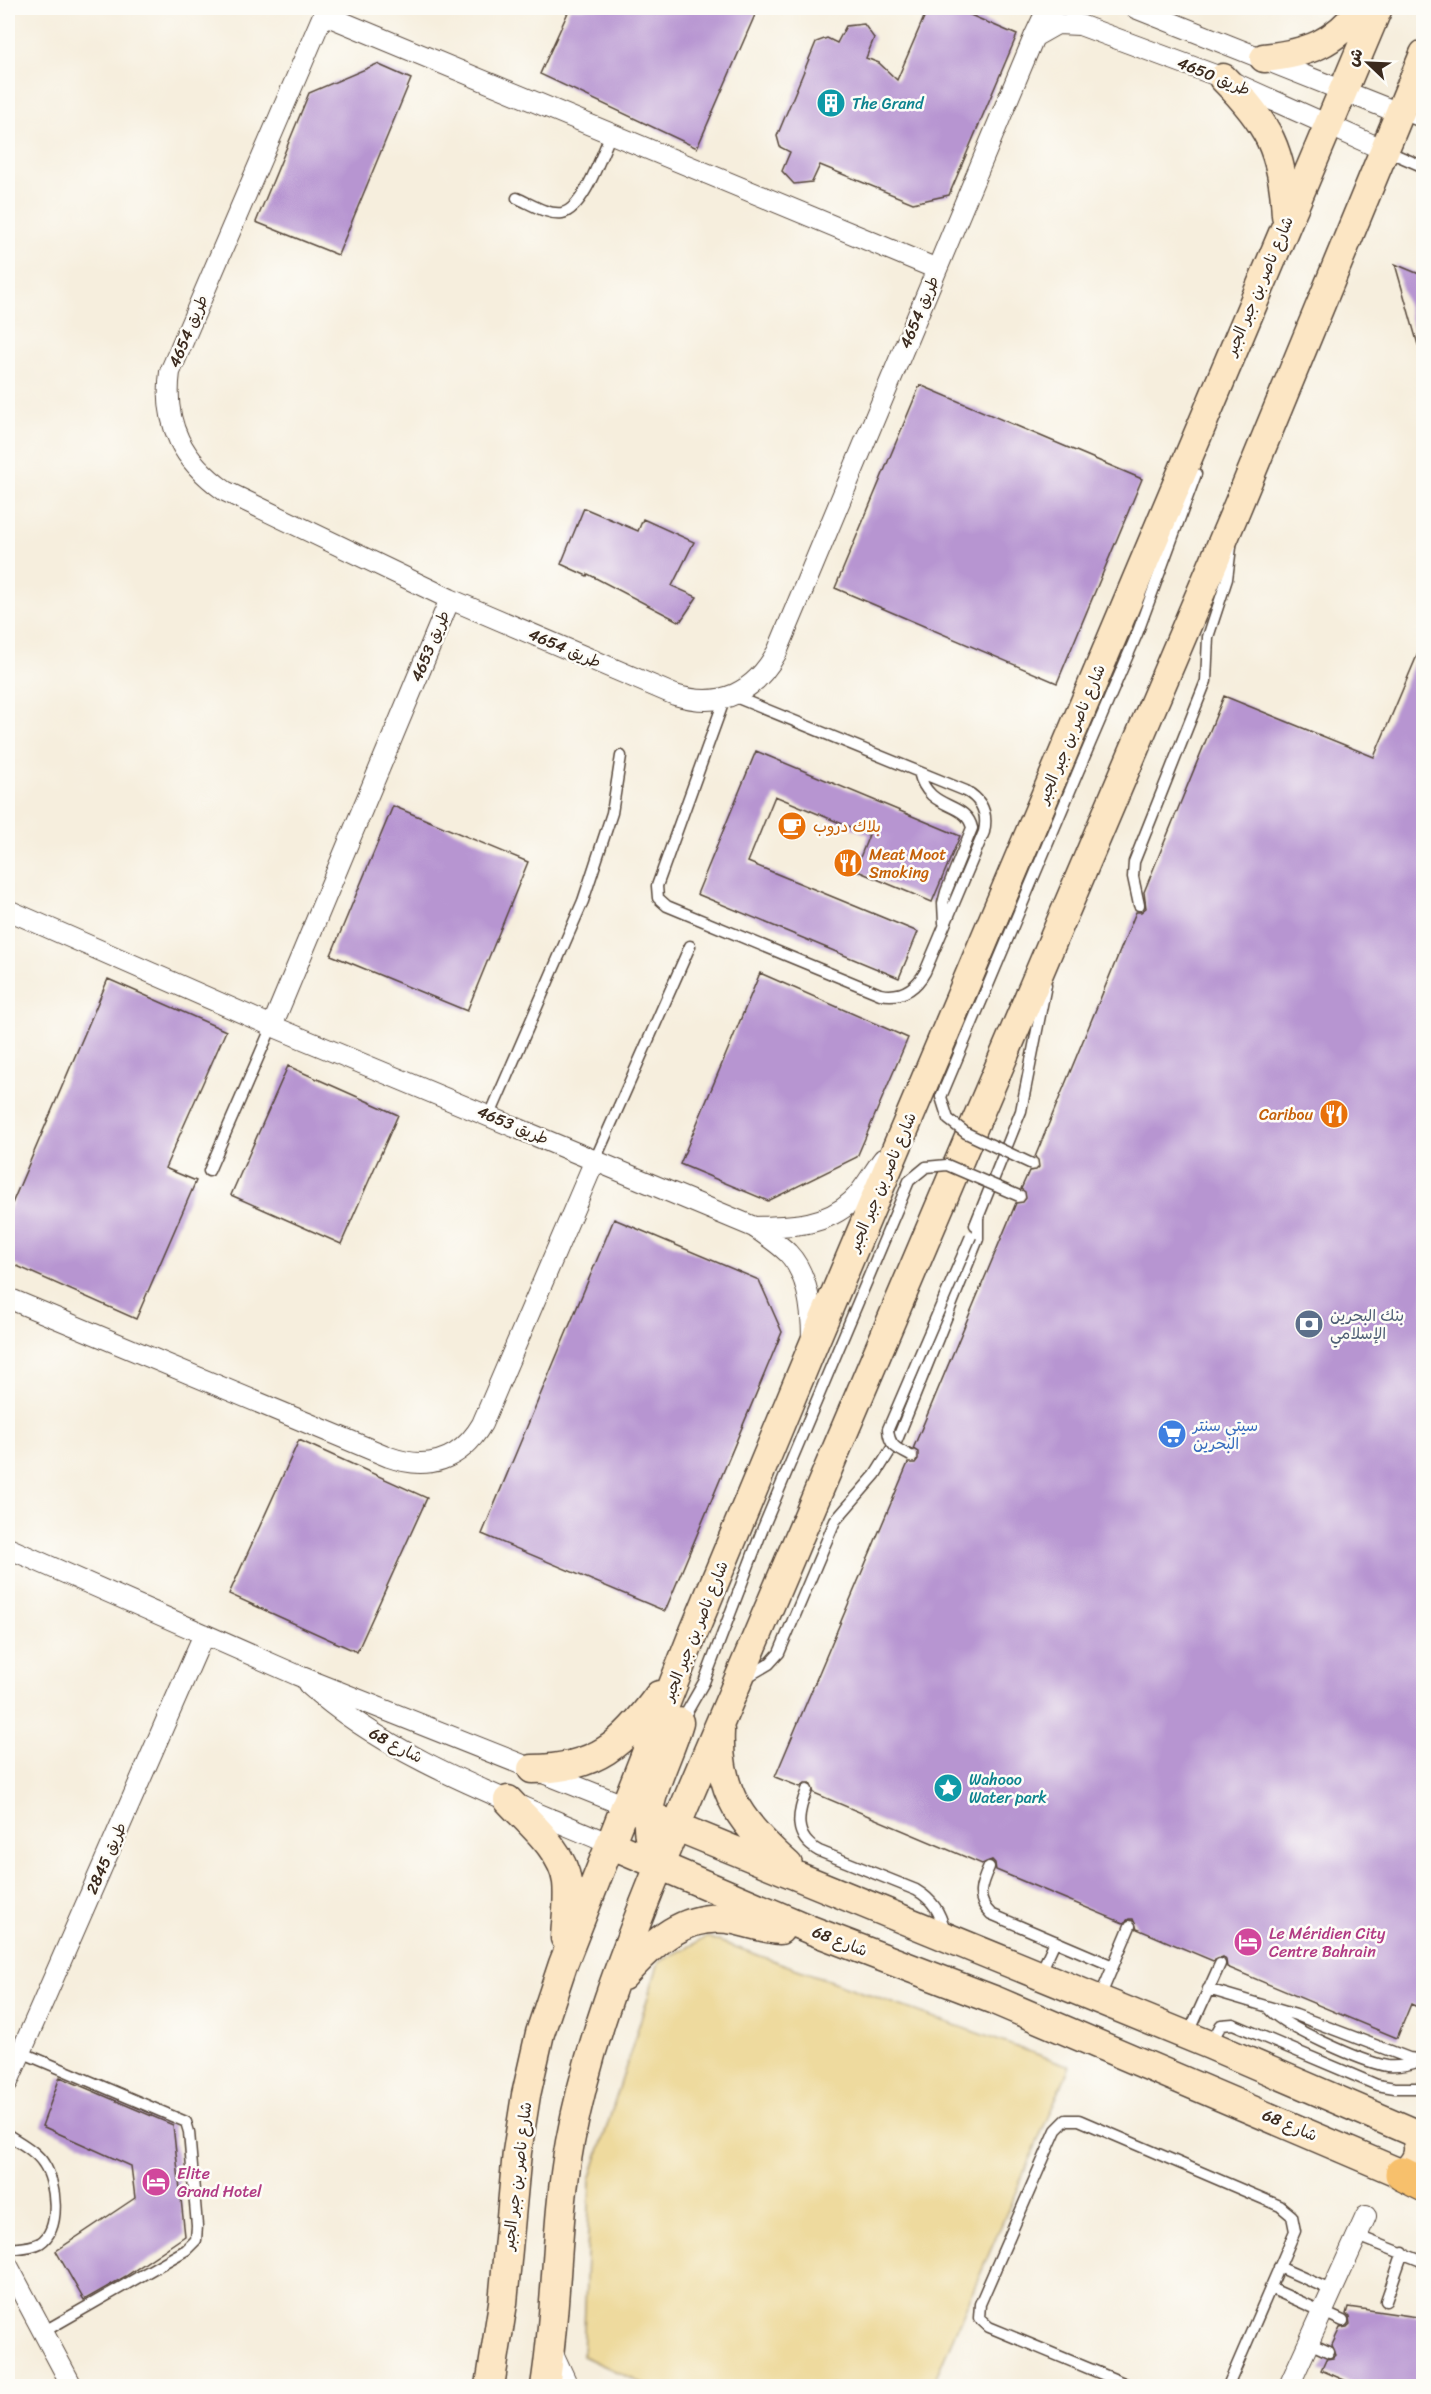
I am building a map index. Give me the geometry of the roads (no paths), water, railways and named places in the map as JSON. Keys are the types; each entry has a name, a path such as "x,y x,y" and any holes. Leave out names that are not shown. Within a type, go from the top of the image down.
{"main road":[{"path":"1264,58 1299,54 1332,39 1362,8"},
{"name":"شارع ناصر بن جبر الجبر","path":"490,2386 503,2303 517,2152 526,2095 540,2033 563,1964 610,1844 637,1811 693,1634 1327,124 1378,8"},
{"path":"545,2386 551,2348 557,2252 570,2143 594,2037 611,1989 675,1827 1233,517 1384,150 1411,118 1424,54"},
{"path":"1223,78 1252,107 1272,141 1284,180 1287,220"},
{"path":"660,1864 648,1841 637,1811 677,1729 688,1682 693,1634"},
{"path":"532,1769 557,1769 581,1763 604,1753 639,1722 682,1664"},
{"path":"720,1723 722,1766 731,1799 744,1822 761,1841 806,1880"},
{"path":"508,1800 549,1846 564,1872 567,1893 563,1964"},
{"name":"شارع 68","path":"637,1811 1199,2041 1419,2136"},
{"name":"شارع 68","path":"610,1844 811,1930 994,2000 1413,2180"},
{"path":"611,1989 654,1942 675,1929 699,1920 734,1920 777,1930 811,1930"},
{"path":"1413,2180 1418,2158 1419,2136"}],"street":[{"path":"1034,37 1042,20 1053,8"},
{"path":"1135,8 1411,118"},
{"path":"325,11 611,134 937,269"},
{"name":"طريق 4654","path":"325,11 170,372 168,388 172,422 186,453 197,468 225,491 450,599 675,695 704,701 729,697 752,686 767,671 777,652 1034,37"},
{"name":"طريق 4650","path":"1034,37 1057,24 1080,25 1223,78 1384,150"},
{"name":"طريق 4653","path":"272,1026 450,599"},
{"name":"طريق 4653","path":"8,910 272,1026 754,1227 789,1254 806,1287 812,1311 812,1348"},
{"name":"طريق 4653","path":"754,1227 802,1226 852,1201 905,1128"},
{"path":"8,1298 389,1457 416,1464 429,1464 455,1455 466,1446 482,1424 595,1160"},
{"name":"شارع 68","path":"8,1548 297,1675 637,1811"},
{"name":"طريق 2845","path":"8,2082 204,1634"},
{"name":"شارع 68","path":"297,1675 354,1723 508,1800 610,1844"},
{"path":"1289,2386 1366,2216"},
{"path":"8,2266 72,2386"},
{"path":"551,2348 568,2386"}],"lane":[{"path":"517,198 549,212 562,213 573,208 582,197 611,134"},
{"name":"طريق 4650","path":"1384,150 1424,167"},
{"path":"1032,1164 966,1133 948,1119 941,1097 1137,634 1202,458 1216,389"},
{"path":"1139,904 1133,877 1138,849 1202,693 1208,668 1208,638 1229,566 1233,517"},
{"path":"729,697 919,772 973,795 986,816 984,832 920,980 906,992 889,996 667,906 658,898 657,886 729,697"},
{"path":"490,1115 583,901 612,813 621,756"},
{"path":"919,772 929,795 962,812 972,828 943,903 944,926"},
{"path":"911,1456 896,1448 889,1441 888,1429 971,1236 1021,1111 1039,1028 1053,941"},
{"path":"595,1160 690,946"},
{"path":"209,1171 272,1026"},
{"path":"677,1729 704,1682 763,1528 909,1180 926,1167 948,1165 1019,1196"},
{"path":"738,1682 769,1664 779,1653 835,1521 874,1475 897,1440 978,1239 978,1218"},
{"path":"807,1790 798,1817 798,1826 806,1842 819,1851 928,1897 937,1909 946,1937"},
{"path":"989,1867 980,1892 985,1908 999,1918 1113,1966"},
{"path":"1098,2000 1130,1926"},
{"path":"1039,1975 1055,1941"},
{"path":"1199,2041 1208,1989 1220,1964"},
{"path":"1208,1989 1269,2009 1296,2015 1409,2058 1423,2060"},
{"path":"1269,2009 1290,2026 1377,2063 1402,2066 1423,2060"},
{"path":"1199,2041 1221,2025 1233,2024 1377,2085 1395,2088 1424,2088"},
{"path":"21,2052 186,2122 189,2132 197,2226 196,2240 192,2246 43,2332"},
{"path":"1131,2386 989,2327 979,2318 980,2304 1060,2124 1066,2120 1078,2120 1287,2210 1292,2216 1295,2231 1228,2386"},
{"path":"8,2135 27,2147 44,2163 50,2176 54,2206 52,2224 47,2235 39,2243 8,2249"},
{"path":"1358,2236 1424,2262"},
{"path":"1386,2301 1402,2252"},
{"path":"1280,2267 1333,2291"},
{"path":"1270,2288 1343,2320"},
{"path":"1309,2343 1329,2352"}],"place":[{"name":"The Grand","path":"831,103"},
{"name":"بلاك دروب","path":"792,826"},
{"name":"Meat Moot Smoking","path":"848,863"},
{"name":"Caribou","path":"1334,1114"},
{"name":"بنك البحرين الإسلامي","path":"1309,1324"},
{"name":"سيتي سنتر البحرين","path":"1172,1434"},
{"name":"Wahooo Water park","path":"948,1788"},
{"name":"Le Méridien City Centre Bahrain","path":"1248,1942"},
{"name":"Elite Grand Hotel","path":"156,2182"}]}
